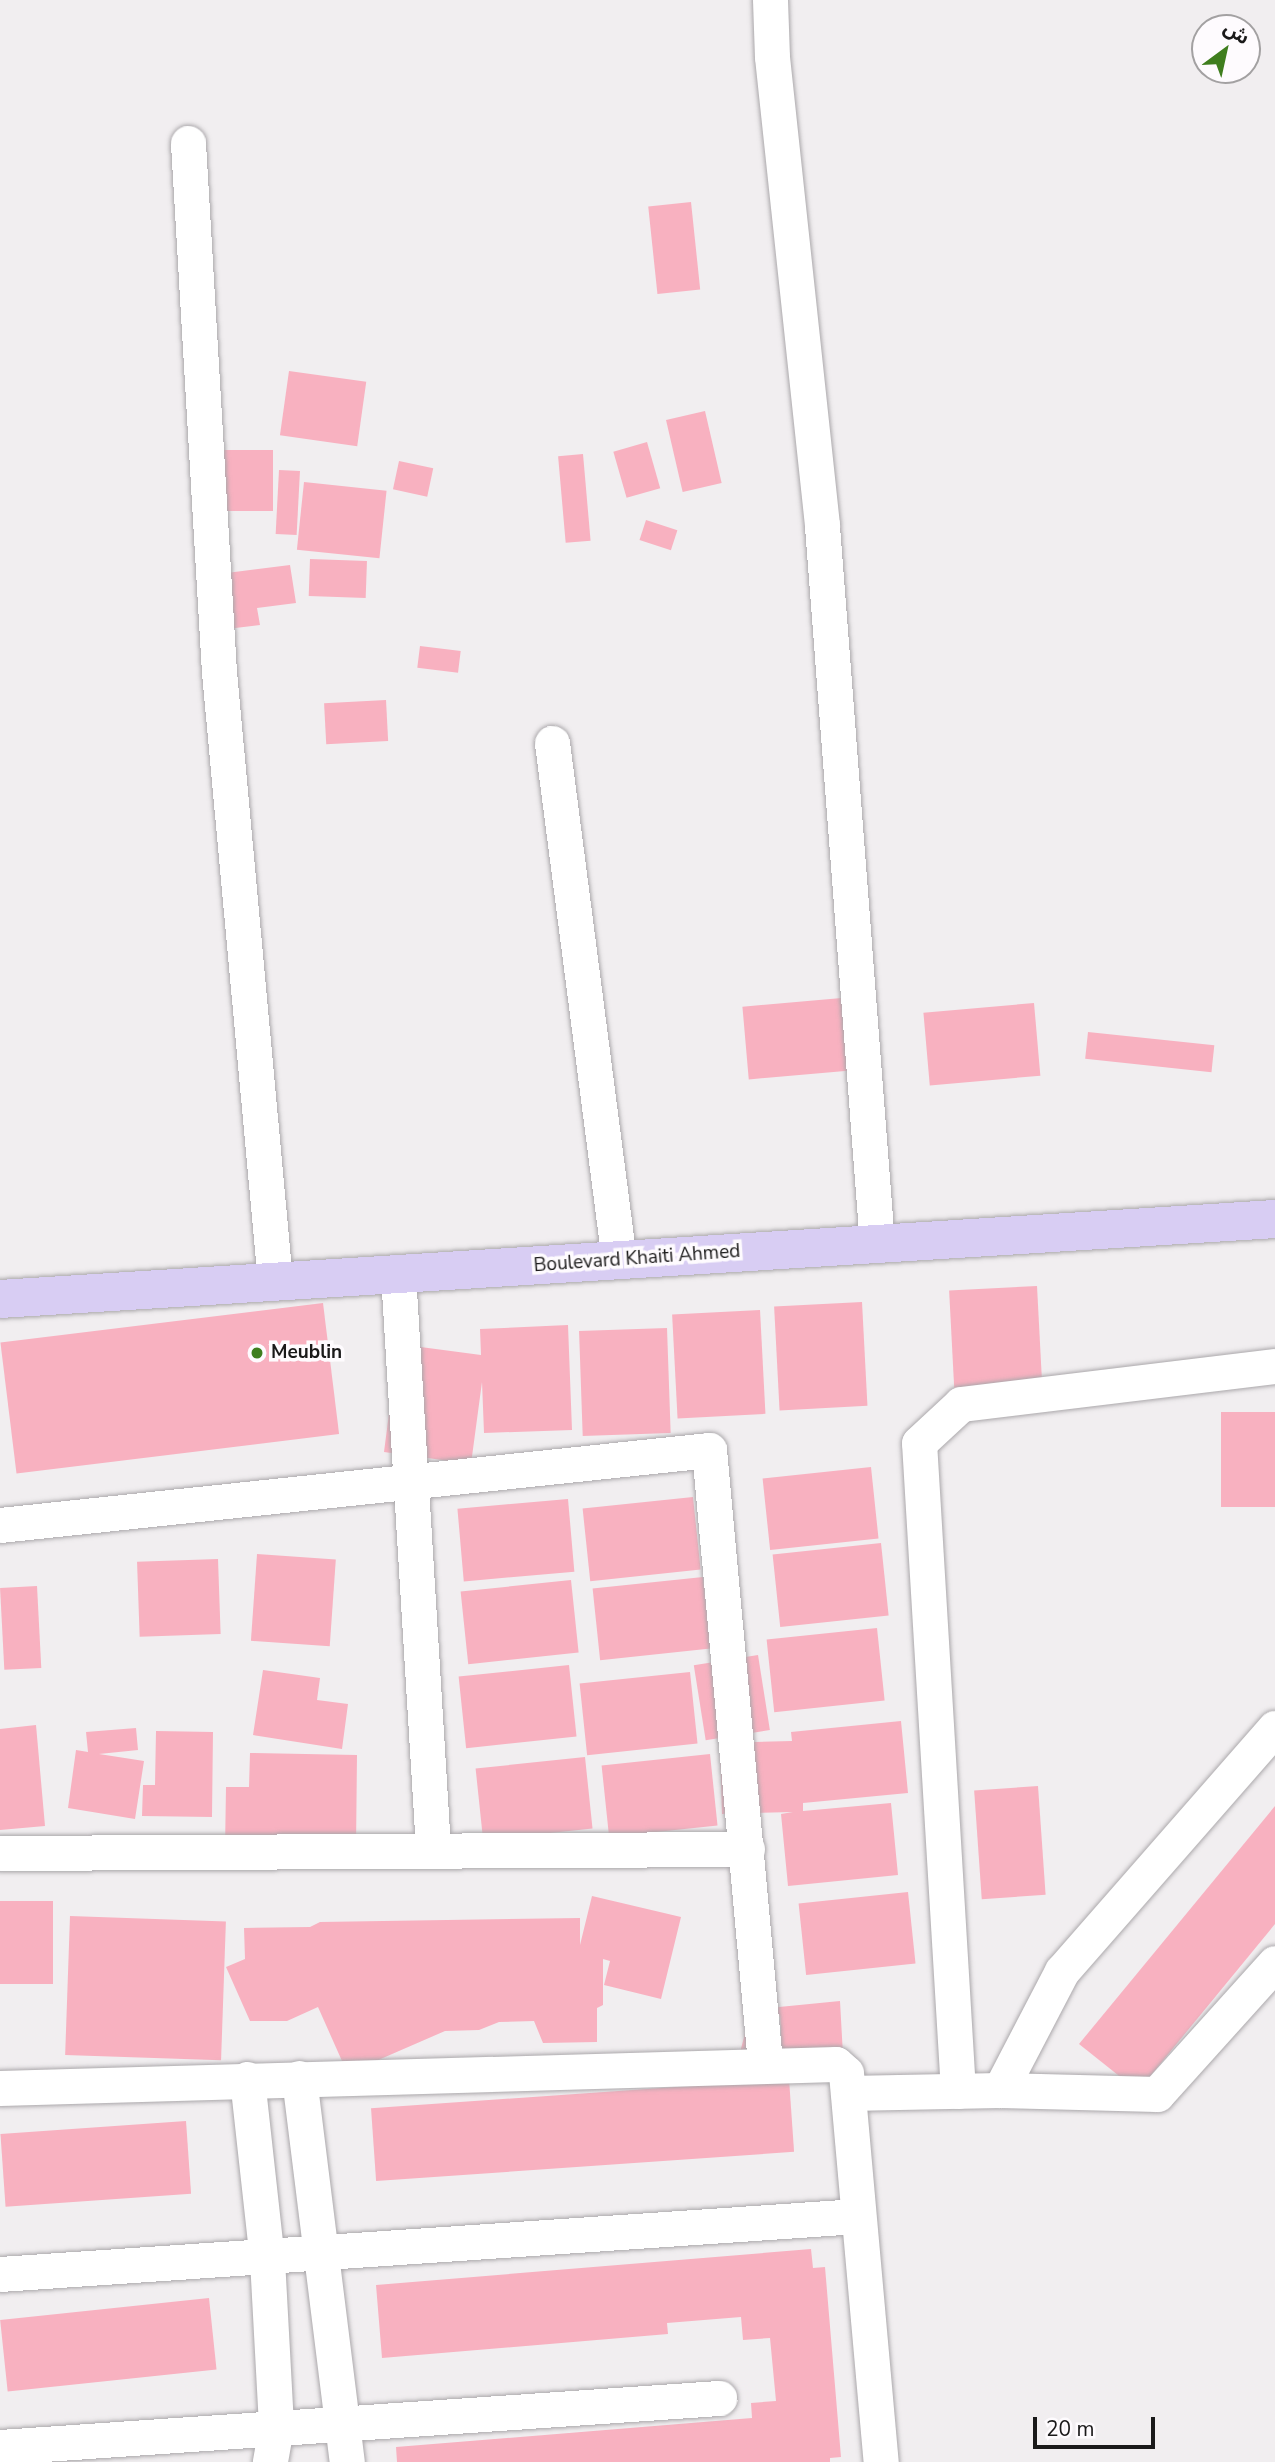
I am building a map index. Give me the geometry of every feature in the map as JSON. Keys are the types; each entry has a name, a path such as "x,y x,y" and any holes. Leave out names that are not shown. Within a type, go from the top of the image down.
{"highway":[{"name":"Boulevard Khaiti Ahmed","path":"0,1299 1275,1219"}],"street":[{"path":"770,0 772,57 822,526 877,1244"},
{"path":"188,143 219,671 275,1282"},
{"path":"552,743 619,1260"},
{"path":"398,1273 433,1848"},
{"path":"958,2091 919,1443 961,1404 1275,1366"},
{"path":"0,1525 709,1450 765,2063"},
{"path":"1000,2090 1062,1971 1275,1728"},
{"path":"0,1853 433,1848 747,1849"},
{"path":"848,2094 1000,2090 1157,2094 1275,1963"},
{"path":"0,2088 765,2063 836,2064 846,2073 881,2462"},
{"path":"299,2078 347,2462"},
{"path":"247,2079 267,2259 276,2427 270,2462"},
{"path":"0,2274 267,2259 320,2252 859,2216"},
{"path":"0,2447 719,2398"}],"building":[{"path":"691,202 700,290 657,294 648,206"},
{"path":"289,371 366,382 357,446 280,435"},
{"path":"705,411 722,483 683,492 666,420"},
{"path":"647,442 660,488 627,498 613,452"},
{"path":"203,450 273,450 273,511 203,511"},
{"path":"583,454 591,541 566,543 558,456"},
{"path":"399,461 433,468 427,497 393,489"},
{"path":"279,470 300,471 297,535 276,534"},
{"path":"304,482 387,491 379,558 297,550"},
{"path":"646,520 677,530 671,550 640,540"},
{"path":"310,559 367,561 366,598 309,596"},
{"path":"290,565 296,603 257,608 260,625 219,630 211,575"},
{"path":"420,646 461,651 458,673 417,668"},
{"path":"386,700 388,741 326,744 324,703"},
{"path":"853,997 859,1070 749,1079 742,1007"},
{"path":"1034,1003 1040,1076 930,1085 923,1013"},
{"path":"1088,1032 1214,1045 1211,1072 1085,1059"},
{"path":"1037,1286 1042,1391 955,1395 949,1291"},
{"path":"862,1302 867,1406 780,1410 774,1307"},
{"path":"323,1303 339,1434 17,1474 0,1343"},
{"path":"760,1310 765,1414 678,1418 672,1315"},
{"path":"568,1325 572,1430 484,1433 482,1382 471,1464 384,1452 398,1344 481,1355 480,1329"},
{"path":"667,1328 671,1433 583,1436 579,1331"},
{"path":"1221,1412 1275,1412 1275,1507 1221,1507"},
{"path":"871,1467 879,1539 770,1550 763,1478"},
{"path":"693,1497 701,1570 590,1581 583,1509"},
{"path":"568,1499 574,1572 464,1581 457,1509"},
{"path":"881,1543 889,1616 780,1627 773,1554"},
{"path":"257,1554 336,1560 330,1646 251,1641"},
{"path":"218,1559 221,1634 140,1637 137,1562"},
{"path":"703,1577 711,1649 600,1660 593,1589"},
{"path":"571,1580 579,1653 468,1664 461,1592"},
{"path":"37,1586 41,1668 4,1670 0,1588"},
{"path":"877,1628 885,1701 774,1712 767,1640"},
{"path":"758,1655 770,1730 706,1740 694,1665"},
{"path":"569,1665 577,1737 466,1748 459,1677"},
{"path":"263,1670 320,1678 317,1700 348,1704 342,1749 253,1735"},
{"path":"690,1672 698,1744 587,1755 580,1684"},
{"path":"901,1721 908,1793 803,1803 803,1811 891,1803 898,1875 788,1886 781,1814 793,1812 722,1814 720,1743 792,1741 791,1732"},
{"path":"36,1725 45,1826 0,1830 0,1729"},
{"path":"136,1728 138,1750 99,1754 144,1761 135,1819 68,1808 76,1750 88,1752 86,1732"},
{"path":"156,1731 213,1732 212,1817 142,1816 143,1785 155,1785"},
{"path":"250,1753 357,1755 356,1849 225,1849 226,1787 249,1787"},
{"path":"710,1754 718,1826 609,1837 602,1765"},
{"path":"585,1757 593,1829 483,1840 476,1768"},
{"path":"1038,1786 1046,1895 982,1899 974,1790"},
{"path":"1275,1806 1275,1924 1138,2091 1079,2044"},
{"path":"908,1892 916,1964 806,1975 799,1903"},
{"path":"592,1896 681,1917 661,1999 604,1985 610,1961 603,1959 603,2005 597,2008 597,2042 543,2043 534,2021 499,2022 479,2030 445,2031 376,2061 342,2061 318,2007 287,2021 250,2021 226,1967 245,1959 244,1928 310,1927 320,1922 580,1918 580,1945"},
{"path":"0,1901 53,1901 53,1984 0,1984"},
{"path":"70,1916 226,1921 221,2060 65,2055"},
{"path":"754,2000 779,2007 840,2001 843,2055 782,2058 780,2014 766,2064 739,2056"},
{"path":"789,2079 794,2152 376,2181 371,2108"},
{"path":"186,2121 191,2194 6,2207 0,2134"},
{"path":"811,2249 813,2268 825,2267 841,2457 830,2458 830,2462 397,2462 396,2447 752,2418 751,2403 776,2401 770,2338 743,2340 741,2317 667,2323 668,2334 382,2358 376,2285"},
{"path":"209,2298 217,2370 8,2392 0,2320"}],"place":[{"name":"Meublin","path":"257,1353"}]}
